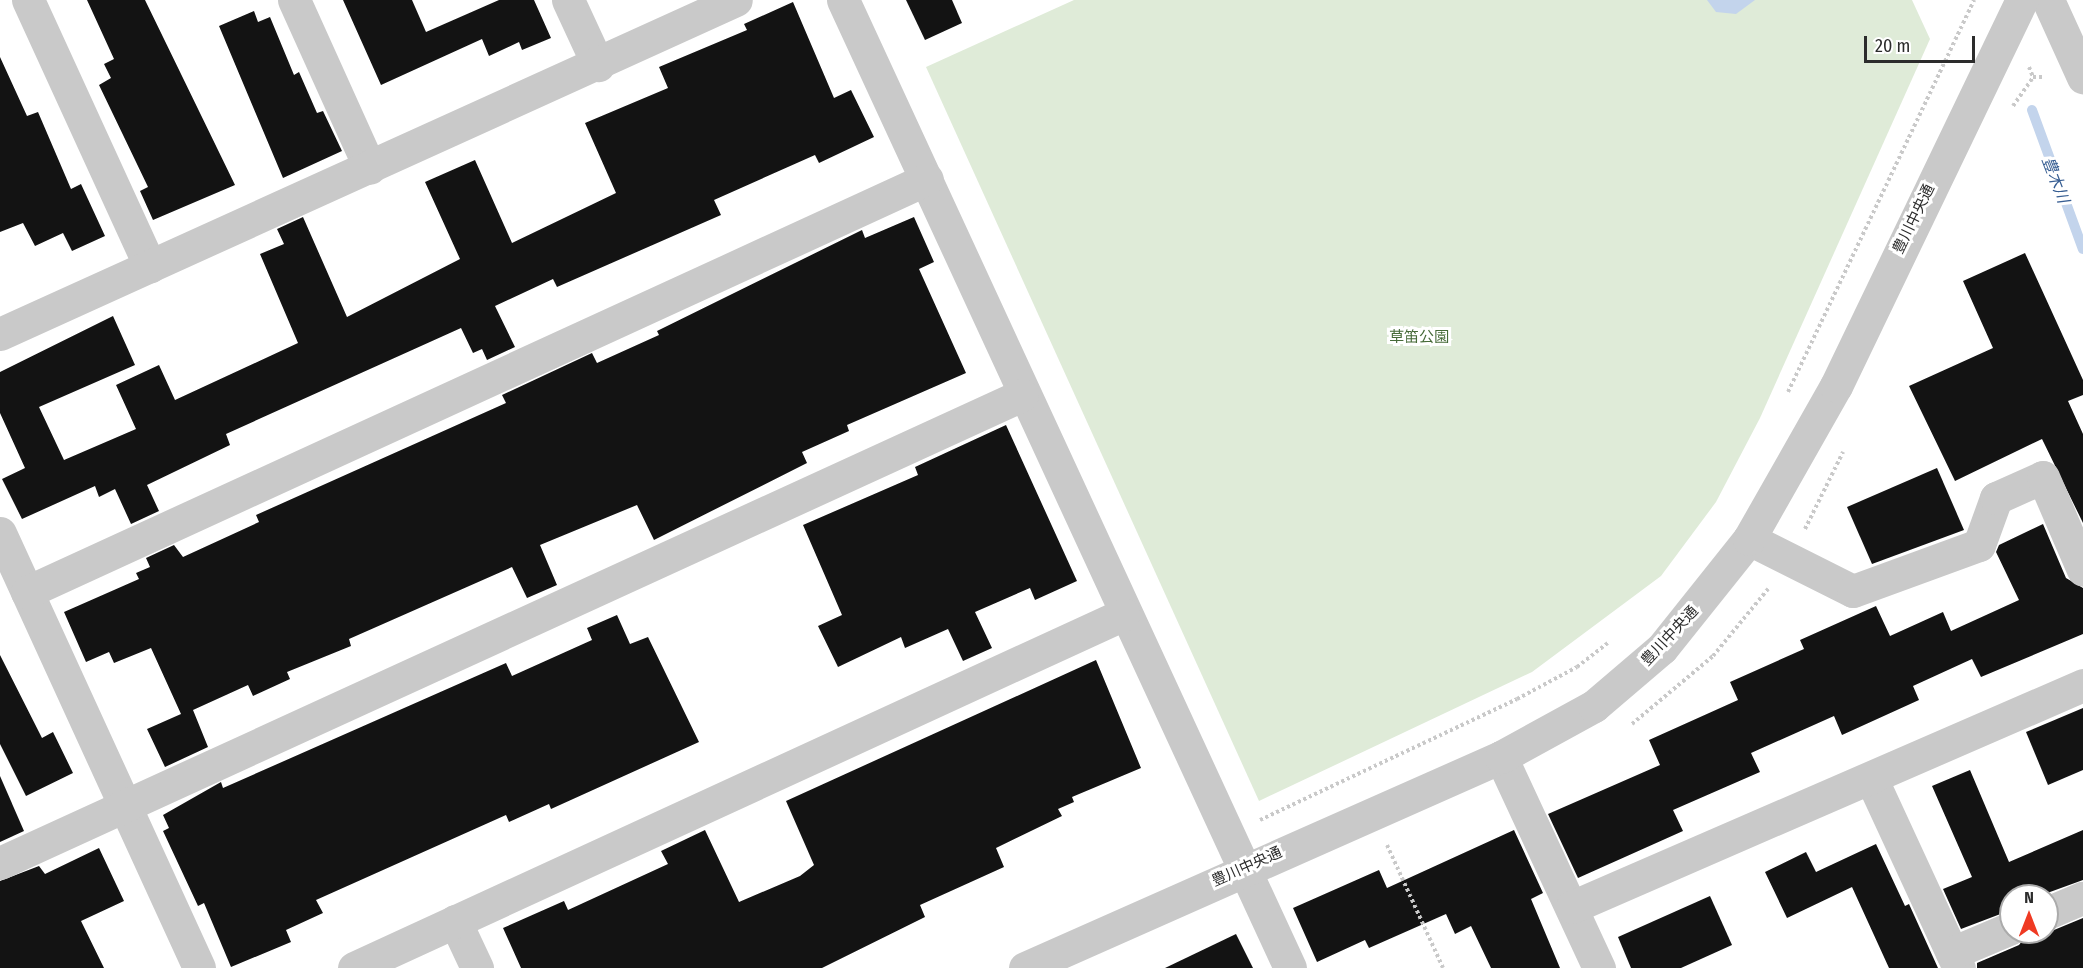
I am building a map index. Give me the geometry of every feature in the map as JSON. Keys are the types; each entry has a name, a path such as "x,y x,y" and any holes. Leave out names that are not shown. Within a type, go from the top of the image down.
{"street":[{"path":"28,0 150,266"},
{"path":"294,0 370,168"},
{"path":"568,0 598,65"},
{"path":"0,334 598,65 736,0"},
{"path":"843,0 927,179 1124,614 1290,968"},
{"name":"豊川中央通","path":"1025,968 1244,868 1501,757 1620,686 1700,604 1749,539 1836,386 2022,0"},
{"path":"2048,0 2083,77"},
{"path":"27,592 927,179"},
{"path":"0,862 1023,395"},
{"path":"1749,539 1853,591 1979,545 1996,498 2043,477 2083,570"},
{"path":"0,533 199,968"},
{"path":"354,968 1124,614"},
{"path":"1572,907 1872,780 2083,685"},
{"path":"1501,757 1599,968"},
{"path":"1872,780 1955,960 1999,935"},
{"path":"2059,908 2083,898"},
{"path":"455,921 477,968"}],"path":[{"path":"1787,395 1974,0"},
{"path":"1228,835 1516,699 1577,667 1614,639"},
{"path":"1376,850 1386,845 1443,968"}],"green space":[{"name":"草笛公園","path":"1074,0 1912,0 1930,39 1760,418 1716,502 1661,576 1532,672 1259,801 926,67"}],"water":[{"path":"1707,0 1755,0 1736,14 1716,12"}],"building":[{"path":"87,0 145,0 235,185 153,220 140,191 148,187 99,85 111,78 104,64 114,59"},
{"path":"343,0 412,0 426,32 499,0 534,0 551,38 522,50 519,42 489,56 482,39 381,85"},
{"path":"906,0 952,0 962,23 925,40"},
{"path":"793,2 834,98 851,90 874,137 819,163 815,155 714,200 721,215 557,287 553,279 495,306 515,347 487,360 482,349 473,353 461,328 226,434 230,445 147,485 159,511 131,524 115,489 99,497 95,486 22,519 2,479 25,468 0,413 0,372 113,316 135,365 39,407 64,460 136,429 116,385 159,365 175,400 298,343 260,254 284,244 277,229 303,217 347,317 460,259 425,182 475,160 512,243 616,193 585,123 668,88 659,67 747,30 744,24"},
{"path":"254,11 258,22 270,17 294,75 299,72 317,113 323,111 342,151 283,178 219,26"},
{"path":"0,57 27,116 38,112 71,189 81,184 105,236 72,251 63,233 35,246 23,223 0,232"},
{"path":"914,217 934,262 919,269 966,373 847,425 849,431 802,452 807,463 654,540 637,505 540,545 557,585 527,598 512,567 349,639 351,646 287,672 290,679 253,696 248,685 193,710 208,747 165,767 147,729 181,714 151,648 114,663 109,652 86,662 64,612 139,579 136,573 150,567 146,558 174,545 183,557 259,522 256,515 506,403 502,395 592,353 597,363 659,335 657,331 862,230 865,238"},
{"path":"2025,253 2083,380 2083,395 2068,401 2083,434 2083,523 2042,439 1955,481 1909,386 1993,348 1963,281"},
{"path":"1006,425 1077,581 1035,600 1030,588 975,612 992,648 963,661 948,629 905,648 901,637 838,667 818,626 842,615 803,525 918,475 915,467"},
{"path":"1937,468 1964,530 1872,564 1847,507"},
{"path":"2043,524 2066,578 2083,588 2083,634 1981,677 1972,659 1913,686 1919,700 1842,735 1834,716 1751,753 1760,772 1673,810 1683,831 1578,878 1548,814 1660,765 1649,740 1738,700 1730,682 1804,649 1800,640 1876,606 1890,636 1943,612 1951,631 2019,600 1996,552 1999,545"},
{"path":"617,615 630,644 648,637 699,742 551,809 549,804 509,822 506,815 316,900 323,913 286,930 291,942 231,967 204,903 198,906 163,831 169,828 163,815 221,782 223,788 506,663 512,676 592,640 587,628"},
{"path":"0,655 42,738 53,732 73,773 26,796 0,744"},
{"path":"1096,660 1141,768 1072,797 1074,802 1058,809 1062,816 996,848 1004,867 920,905 925,917 822,968 521,968 503,928 564,901 568,910 668,864 661,851 705,830 739,902 800,876 814,865 786,801"},
{"path":"2083,708 2083,770 2048,785 2026,732"},
{"path":"1970,770 2009,862 2083,830 2083,880 2059,889 2059,884 1999,884 1999,915 1961,929 1943,889 1972,877 1932,786"},
{"path":"0,776 24,831 0,842"},
{"path":"1514,830 1543,893 1531,899 1560,968 1491,968 1471,926 1455,934 1446,914 1369,948 1365,940 1317,962 1293,908 1379,870 1387,888"},
{"path":"1876,844 1905,906 1909,904 1938,968 1889,968 1852,887 1787,918 1765,872 1806,852 1816,872"},
{"path":"99,848 124,901 81,921 104,968 0,968 0,881 39,866 45,874"},
{"path":"1710,896 1732,945 1681,968 1631,968 1618,937"},
{"path":"2083,918 2083,968 1977,968 1977,963 2020,944 2059,944 2059,928"},
{"path":"1236,934 1253,968 1165,968"}],"waterway":[{"name":"豊木川","path":"2032,110 2083,249"}]}
